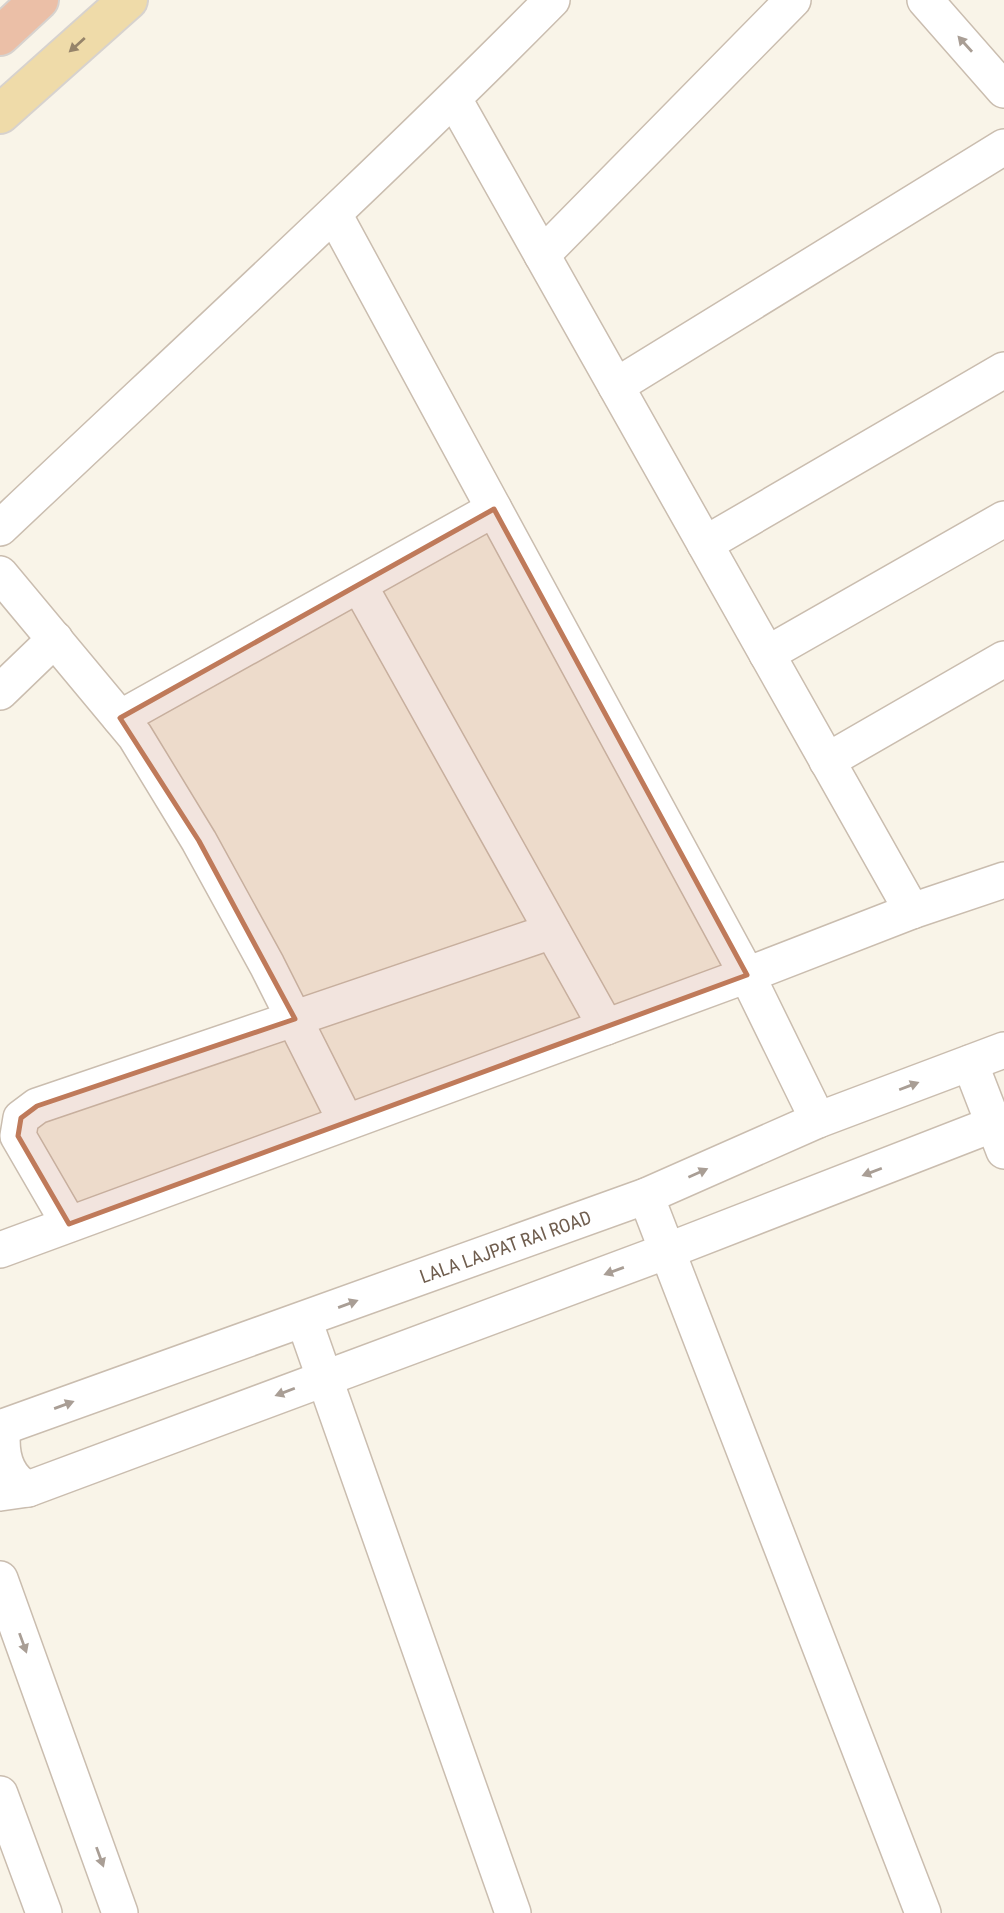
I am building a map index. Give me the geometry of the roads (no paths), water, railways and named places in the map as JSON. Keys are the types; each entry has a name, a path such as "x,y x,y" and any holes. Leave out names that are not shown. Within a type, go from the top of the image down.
{"highway":[{"path":"0,36 39,0"}],"main road":[{"path":"0,114 128,0"}],"street":[{"path":"0,528 334,214 552,0"},
{"path":"542,254 793,0"},
{"path":"925,0 1004,90"},
{"path":"454,99 912,911"},
{"path":"616,386 1004,147"},
{"path":"334,214 747,975 818,1120"},
{"path":"705,544 1004,370"},
{"path":"120,718 494,509"},
{"path":"767,654 1004,519"},
{"path":"0,574 135,736 200,841 346,1122"},
{"path":"359,585 606,1027"},
{"path":"0,692 55,639"},
{"path":"827,761 1004,659"},
{"path":"0,1250 747,975 912,911 1004,880"},
{"path":"69,1224 18,1136 21,1118 37,1106 552,931"},
{"name":"LALA LAJPAT RAI ROAD","path":"1,1427 646,1196 818,1120 1004,1050"},
{"path":"1,1427 0,1442 9,1475 15,1483 14,1491 667,1251 1000,1132 970,1063"},
{"path":"646,1196 923,1913"},
{"path":"304,1320 513,1913"},
{"path":"0,1579 120,1913"},
{"path":"0,1794 44,1913"}]}
